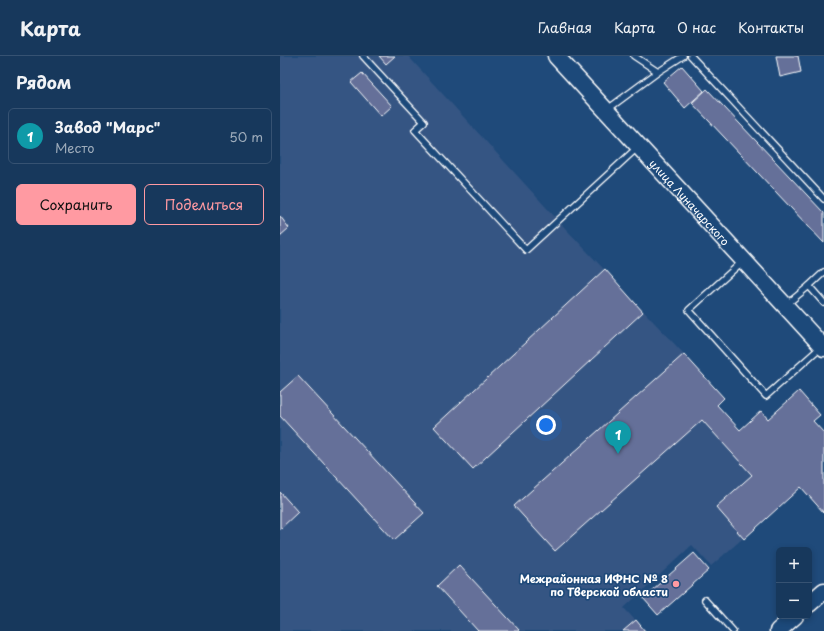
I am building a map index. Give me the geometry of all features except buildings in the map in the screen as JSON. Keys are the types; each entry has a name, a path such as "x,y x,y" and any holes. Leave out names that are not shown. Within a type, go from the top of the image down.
{"street":[{"name":"улица Луначарского","path":"556,56 823,347"},
{"path":"812,601 824,591"},
{"path":"778,631 792,619"}],"lane":[{"path":"363,56 424,122 415,130 526,250 639,146"},
{"path":"634,56 658,72"},
{"path":"606,111 658,72 683,56"},
{"path":"691,56 824,199"},
{"path":"744,261 689,310 766,396 823,347"},
{"path":"786,306 824,272"},
{"path":"809,286 824,303"},
{"path":"705,600 733,631"}],"shaded area":[{"path":"280,56 408,56 565,228 724,398 717,405 740,430 761,411 769,419 799,391 820,415 813,421 824,513 801,488 711,566 692,545 624,608 645,631 280,631"}],"place":[{"name":"Завод \"Марс\"","path":"618,454"},
{"name":"Межрайонная ИФНС № 8 по Тверской области","path":"676,584"}]}
